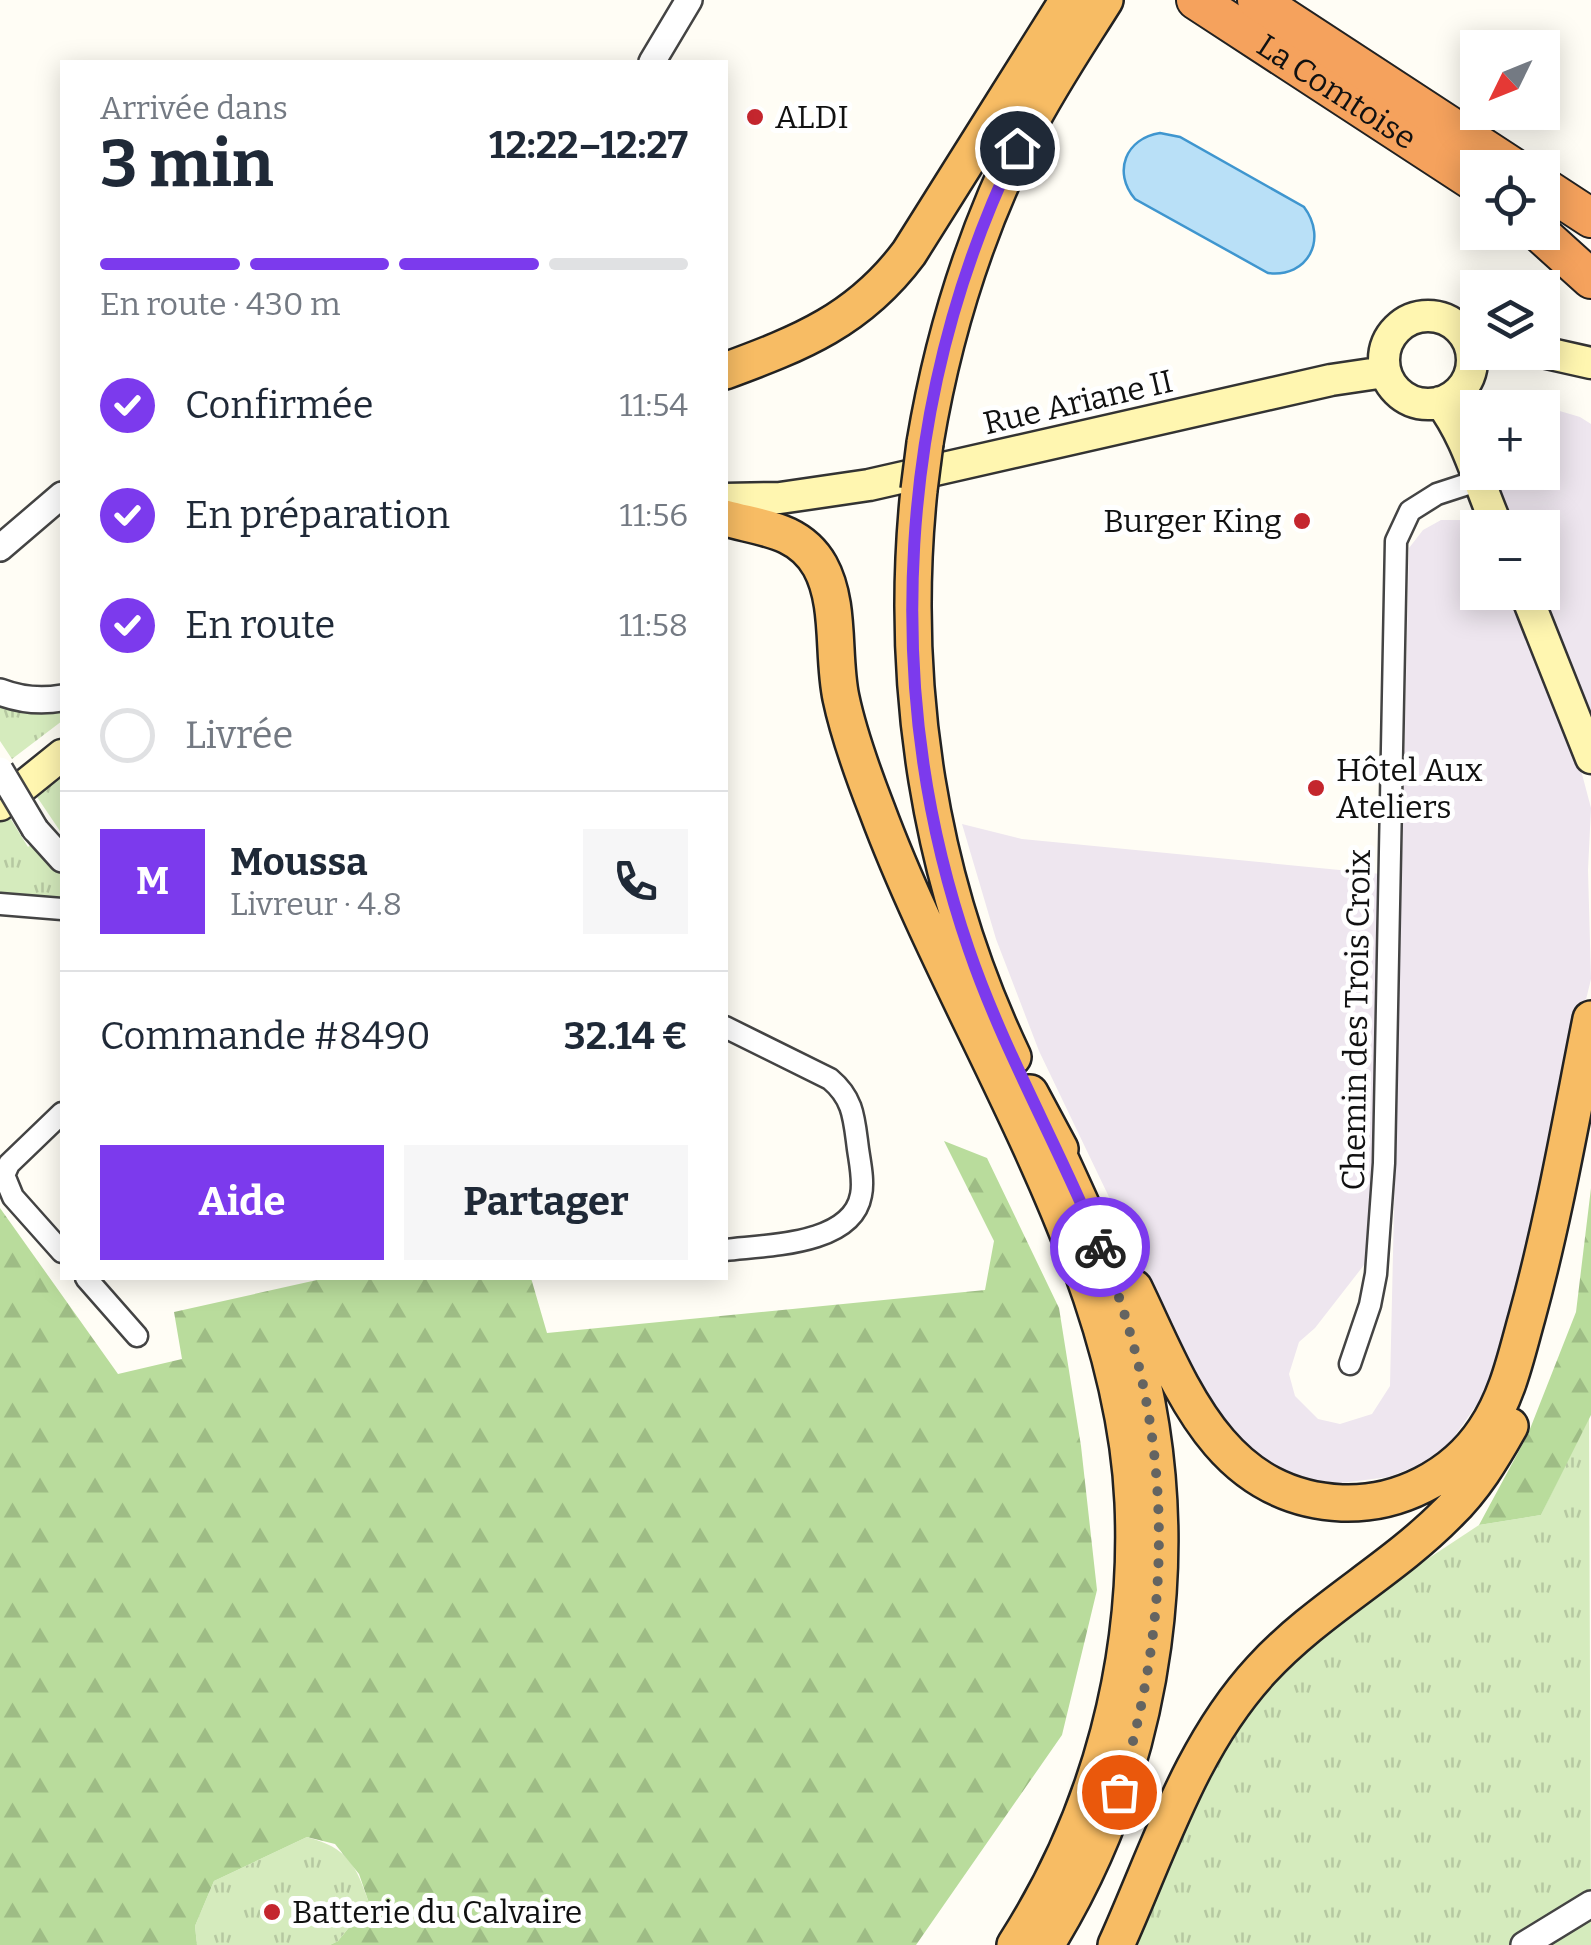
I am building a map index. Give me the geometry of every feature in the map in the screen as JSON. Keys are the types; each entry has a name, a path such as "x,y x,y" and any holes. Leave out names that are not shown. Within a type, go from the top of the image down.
{"highway":[{"path":"728,370 824,330 856,310 882,286 909,253 1068,0"},
{"path":"912,446 987,218 1027,129 1105,0"},
{"name":"La Comtoise","path":"1196,0 1460,172"},
{"name":"La Comtoise","path":"1258,0 1487,150"},
{"path":"975,1032 930,906 902,778 889,644 920,348 959,223 1026,70"},
{"path":"1560,198 1591,218"},
{"path":"1560,242 1591,260"},
{"path":"1560,249 1591,278"},
{"path":"906,493 914,540 912,622 917,716 951,894 969,950 1120,1298 1149,1414 1160,1513 1156,1623 1136,1738 1096,1850 1046,1945"},
{"path":"728,519 786,534 805,546 820,566 830,601 847,725 877,812 920,916 1063,1226 1094,1305 1120,1402 1133,1499 1134,1567 1129,1633 1109,1734 1073,1839 1015,1945"},
{"path":"1030,1092 1192,1408 1214,1438 1238,1462 1282,1490 1319,1501 1368,1502 1410,1491 1445,1471 1477,1441 1499,1406 1536,1283 1591,1020"},
{"path":"1116,1945 1191,1772 1237,1698 1300,1632 1450,1512 1484,1470 1510,1426 1526,1388 1550,1293 1591,1081"}],"main road":[{"path":"1460,331 1444,319 1416,317 1403,323 1386,344 1385,372 1401,395 1426,404 1452,396 1470,370"},
{"path":"1560,356 1591,363"},
{"name":"Rue Ariane II","path":"728,499 780,498 869,485 1331,380 1385,372"},
{"path":"1440,402 1460,430"},
{"path":"1532,610 1591,758"},
{"path":"0,781 60,736"},
{"path":"0,806 60,757"}],"street":[{"path":"653,60 689,0"},
{"name":"Chemin des Trois Croix","path":"1350,1364 1376,1274 1384,1163 1396,541 1410,511 1437,494 1460,487"},
{"path":"0,548 60,496"},
{"path":"0,692 44,702 60,698"},
{"path":"0,770 35,829 60,857"},
{"path":"0,904 60,909"},
{"path":"728,1029 830,1079 852,1104 861,1196 852,1214 816,1238 728,1250"},
{"path":"60,1115 9,1164 4,1175 13,1198 60,1250"},
{"path":"88,1280 137,1336"},
{"path":"1524,1945 1591,1904"}],"shaded area":[{"path":"1560,411 1591,424 1591,720 1547,610 1560,610 1560,510 1508,510 1501,490 1560,490"},
{"path":"1441,520 1460,520 1460,610 1517,610 1582,774 1591,808 1591,979 1499,1358 1482,1397 1450,1443 1421,1464 1389,1477 1325,1485 1281,1473 1233,1437 1190,1366 1039,1051 996,939 962,824 1022,839 1381,874 1371,1256 1315,1328 1299,1342 1289,1374 1295,1396 1318,1419 1340,1424 1372,1414 1390,1386 1409,548 1423,530"}],"green space":[{"path":"0,701 60,706 60,723 12,759 0,741"},
{"path":"60,771 60,831 33,791"},
{"path":"4,808 28,847 31,844 60,873 60,899 0,894 0,812"},
{"path":"944,1141 987,1158 1059,1308 1081,1446 1097,1590 1062,1735 916,1945 330,1945 338,1941 369,1903 359,1874 335,1844 307,1837 214,1881 195,1926 197,1945 0,1945 0,1208 118,1374 182,1359 174,1312 317,1280 532,1280 547,1333 985,1290 994,1241"},
{"path":"1591,1188 1591,1415 1541,1515 1479,1525 1528,1434 1576,1312"},
{"path":"1589,1415 1591,1945 1134,1945 1222,1746 1255,1702 1291,1662 1382,1589 1479,1525 1541,1515"},
{"path":"307,1837 332,1847 348,1860 369,1903 338,1941 330,1945 197,1945 195,1926 214,1881"}],"water":[{"path":"1160,133 1180,137 1304,207 1311,219 1314,243 1303,263 1282,273 1268,273 1135,199 1124,178 1126,158 1139,142"}],"way so far":[{"path":"1100,1247 1120,1298 1142,1380 1152,1430 1160,1513 1158,1606 1150,1667 1136,1738 1119,1792"}],"place":[{"name":"ALDI","path":"755,117"},
{"name":"Burger King","path":"1302,521"},
{"name":"Hôtel Aux Ateliers","path":"1316,788"},
{"name":"Batterie du Calvaire","path":"272,1912"}],"route":[{"path":"1017,148 974,250 945,344 929,417 914,540 912,622 917,716 936,831 969,950 1006,1044 1100,1247"}]}
